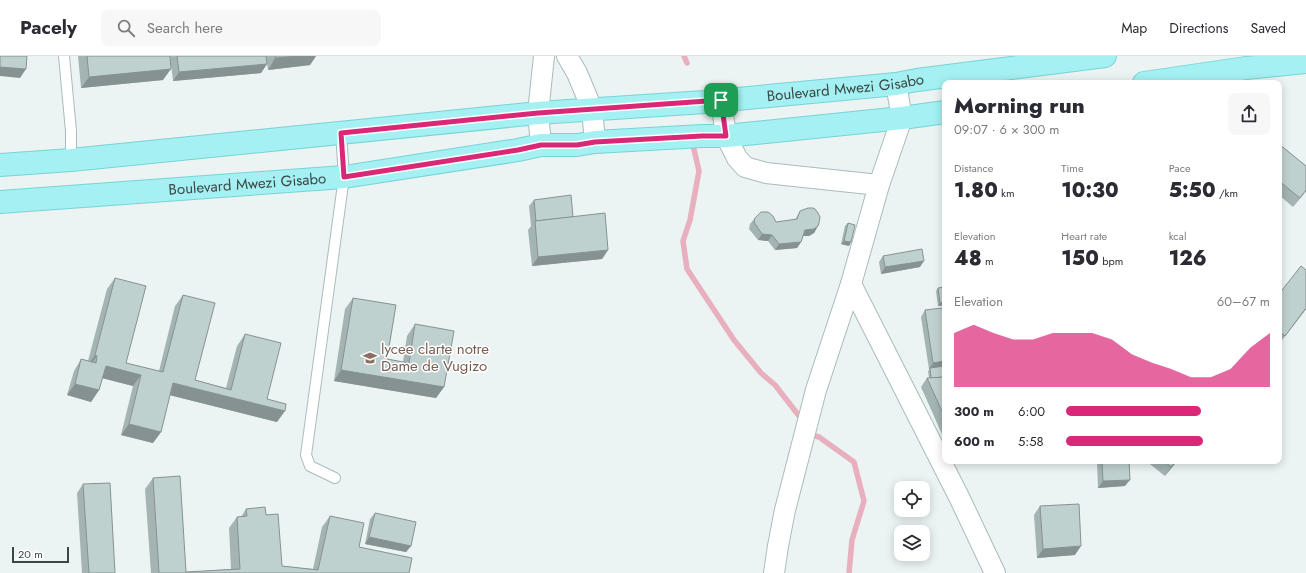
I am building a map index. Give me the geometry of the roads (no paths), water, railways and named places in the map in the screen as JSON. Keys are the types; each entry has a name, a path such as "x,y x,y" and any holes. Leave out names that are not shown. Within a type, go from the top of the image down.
{"main road":[{"name":"Boulevard Mwezi Gisabo","path":"592,109 713,101 896,84 1105,56"},
{"path":"1164,80 1246,68 1306,62"},
{"path":"0,165 72,160 538,113 592,109"},
{"path":"726,136 902,118 942,112"},
{"name":"Boulevard Mwezi Gisabo","path":"0,202 344,177 518,150 541,145 577,145 595,142 726,136"}],"street":[{"path":"541,145 538,113 544,56"},
{"path":"567,56 577,73 592,109 595,142"},
{"path":"774,573 785,510 816,390 851,284 880,185 902,118 896,84"},
{"path":"713,101 726,136 740,163 745,167 766,173 880,185"},
{"path":"851,284 942,463"},
{"path":"942,464 995,573"}],"lane":[{"path":"64,56 72,160"},
{"path":"335,478 310,466 306,455 344,177 341,133"}],"waterway":[{"path":"684,56 687,63"},
{"path":"692,141 699,171 690,220 683,241 687,269 734,340 761,373 775,385 803,421"},
{"path":"811,431 815,436 819,437 854,462 864,501 852,540 849,573"}],"place":[{"name":"lycee clarte notre Dame de Vugizo","path":"370,358"}]}
